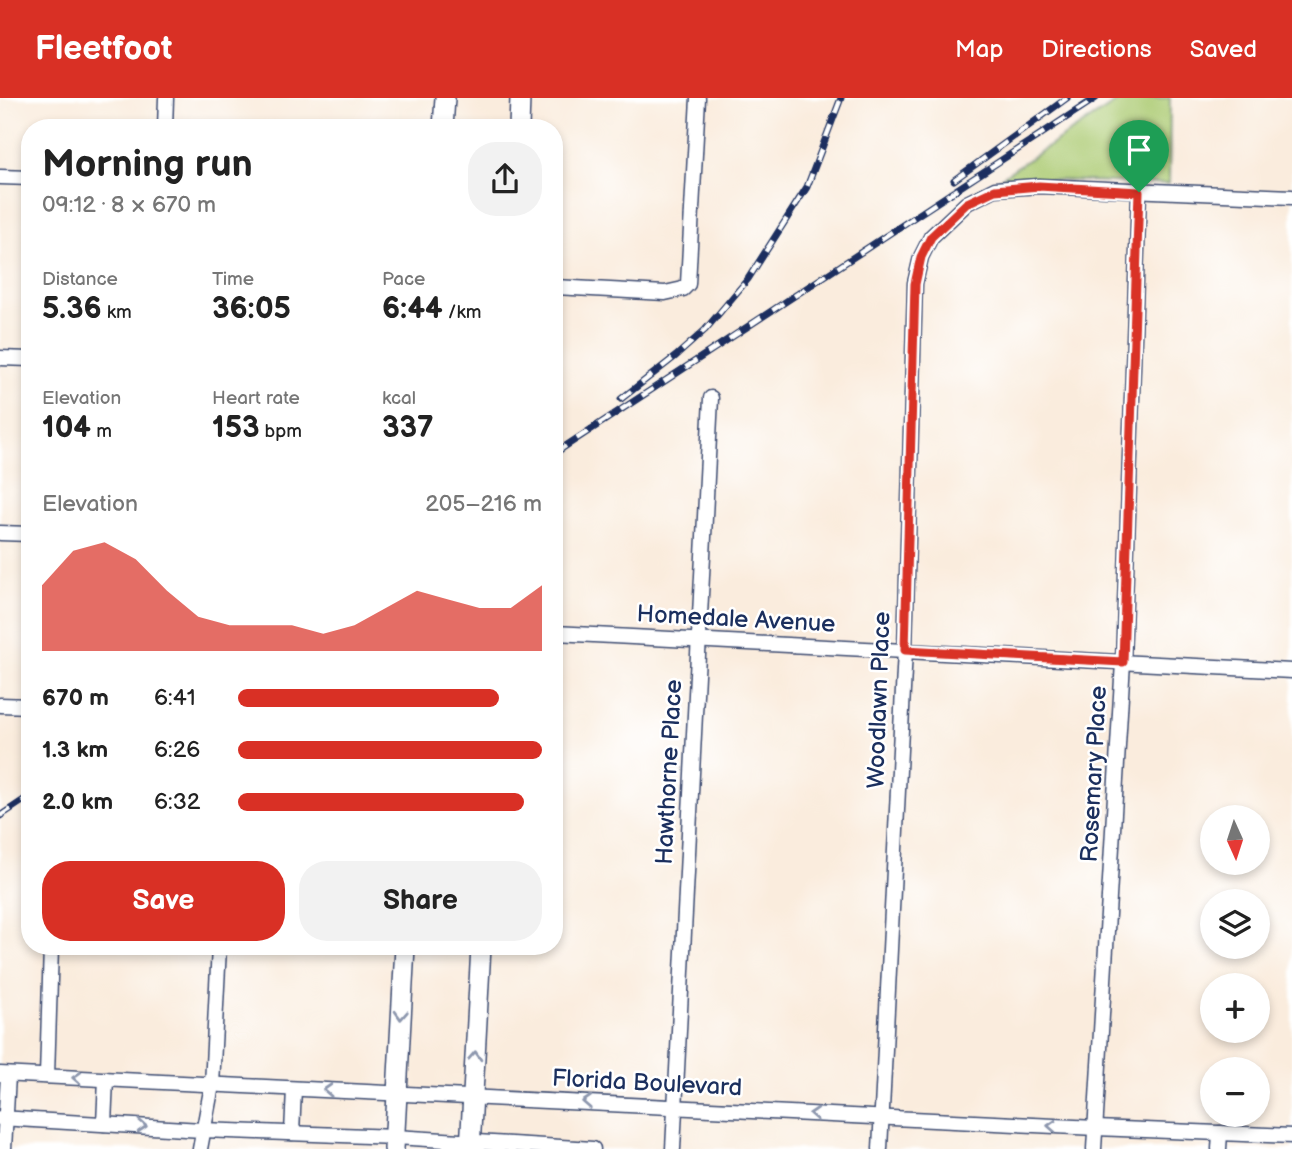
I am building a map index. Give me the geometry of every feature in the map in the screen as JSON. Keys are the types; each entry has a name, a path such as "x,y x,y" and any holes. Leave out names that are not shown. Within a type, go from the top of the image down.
{"main road":[{"path":"443,119 444,98"},
{"path":"519,119 520,98"},
{"path":"394,1143 405,955"},
{"path":"470,1146 481,955"}],"street":[{"path":"165,119 166,98"},
{"path":"563,288 665,293 683,289 688,284 698,98"},
{"path":"0,177 21,178"},
{"name":"Woodlawn Place","path":"880,1149 905,650 915,284 921,257 931,237 967,203 995,190 1039,186 1292,197"},
{"name":"Rosemary Place","path":"1094,1149 1123,662 1139,192"},
{"path":"0,358 21,359"},
{"name":"Hawthorne Place","path":"673,1149 711,398"},
{"path":"0,533 21,534"},
{"name":"Homedale Avenue","path":"563,633 1292,671"},
{"path":"0,705 21,706"},
{"path":"47,1076 51,955"},
{"path":"200,1149 212,1085 219,955"},
{"path":"4,1075 4,1149"},
{"name":"Florida Boulevard","path":"4,1075 1292,1136"},
{"path":"104,1124 106,1079"},
{"path":"292,1133 293,1089"},
{"path":"2,1118 292,1133 394,1143 593,1149"},
{"path":"1219,1149 1220,1133"}],"green space":[{"path":"1123,98 1170,98 1169,184 1000,178"}],"railway":[{"path":"621,399 705,330 748,279 807,187 841,98"},
{"path":"954,180 1067,98"},
{"path":"563,448 1096,98"},
{"path":"0,816 21,802"}],"route":[{"path":"1039,186 1139,192 1123,662 905,650 915,284 921,257 931,237 967,203 995,190 1039,186"}]}
